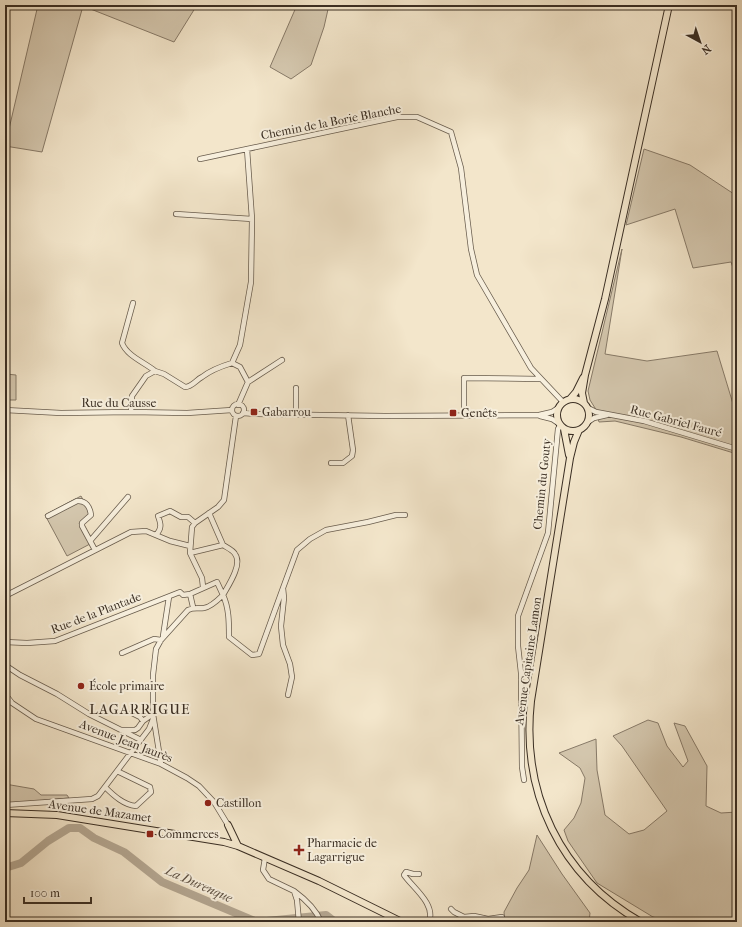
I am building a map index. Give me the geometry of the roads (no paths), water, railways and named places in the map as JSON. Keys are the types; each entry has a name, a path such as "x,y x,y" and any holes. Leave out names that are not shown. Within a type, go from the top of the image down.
{"main road":[{"path":"585,374 576,392 570,399 563,402 558,408 557,413 561,426 569,431 580,430 588,422 589,417 582,393 585,374 604,299 669,5"},
{"path":"570,399 580,400 586,406"},
{"name":"Avenue Capitaine Lamon","path":"561,426 567,437 570,458"},
{"name":"Avenue Capitaine Lamon","path":"580,430 574,442 570,458 531,701 529,734 532,768 548,822 571,860 602,895 641,922"},
{"name":"Avenue de Mazamet","path":"5,813 57,814 224,842 238,846 319,882 402,922"},
{"name":"Avenue Jean Jaurès","path":"228,826 238,846"}],"street":[{"name":"Chemin de la Borie Blanche","path":"200,159 396,117 417,117 451,132 461,168 471,249 477,275 531,368 563,402"},
{"name":"Chemin de la Borie Blanche","path":"232,363 240,346 251,282 252,219 248,149"},
{"path":"176,214 252,219"},
{"path":"133,303 122,343 128,353 147,363 155,371 164,374 185,387 189,387 214,370 232,363 240,367 248,382"},
{"path":"203,587 202,578 190,553 192,527 195,523 218,507 224,500 236,416 233,414 233,407 238,405 248,382 282,360"},
{"path":"131,412 132,396 146,376 155,371"},
{"path":"464,416 464,378 540,379"},
{"path":"296,388 296,415"},
{"path":"238,405 243,407 243,413"},
{"name":"Rue Gabriel Fauré","path":"586,406 594,412 644,421 737,449"},
{"path":"236,416 241,416 243,413 296,415 539,415 552,412 558,408"},
{"name":"Rue du Causse","path":"5,410 187,413 232,410"},
{"path":"331,463 343,463 352,456 353,450 348,415"},
{"path":"539,415 552,419 561,426"},
{"name":"Rue Gabriel Fauré","path":"588,422 594,418 609,415"},
{"name":"Chemin du Gouty","path":"524,780 522,767 521,673 518,646 518,616 548,533 558,428 561,426"},
{"path":"90,541 128,497"},
{"path":"48,516 77,501 86,503 91,515 82,524 82,526 95,550"},
{"path":"156,535 161,530 158,516 170,511 182,517 188,516 195,523"},
{"path":"161,764 153,717 153,675 156,649 162,638 188,610 193,607 205,608 217,601 223,595 234,576 238,560 235,554 223,545 209,514"},
{"path":"193,607 190,594 217,582 226,602 229,637 252,655 259,654 297,550 315,536 326,530 368,522 396,514 405,515"},
{"path":"5,596 131,532 146,531 170,541 190,546"},
{"path":"190,553 223,545"},
{"path":"283,588 284,598 281,626 283,645 290,664 292,677 288,695"},
{"name":"Rue de la Plantade","path":"5,642 27,643 55,641 180,592 183,595 190,594"},
{"path":"162,638 169,596"},
{"path":"122,653 154,639 162,638"},
{"path":"5,665 89,714 141,740"},
{"name":"Avenue Jean Jaurès","path":"5,694 12,703 36,719 131,752 161,764 188,778 199,786 214,802 228,826"},
{"path":"133,711 132,713 140,717 143,721"},
{"path":"120,730 135,730 143,721 153,717"},
{"path":"5,805 92,799 98,796 149,729 153,717"},
{"path":"105,787 129,806 136,806 151,792 150,787 117,771"},
{"path":"265,858 263,870 269,879 294,891 304,899 321,921"},
{"path":"419,874 406,872 404,875 426,902 430,910 429,922"},
{"path":"294,891 297,900 300,922"},
{"path":"451,909 464,917 474,916 488,919 502,917 500,922"}],"waterway":[{"name":"La Durenque","path":"5,868 21,863 48,841 69,828 80,828 94,838 124,852 162,882 257,922 326,915 335,922"}],"place":[{"name":"Gabarrou","path":"254,412"},
{"name":"Genêts","path":"453,413"},
{"name":"École primaire","path":"81,686"},
{"name":"Castillon","path":"208,803"},
{"name":"Commerces","path":"150,834"},
{"name":"Pharmacie de Lagarrigue","path":"299,850"}],"district":[{"name":"LAGARRIGUE","path":"140,709"}]}
